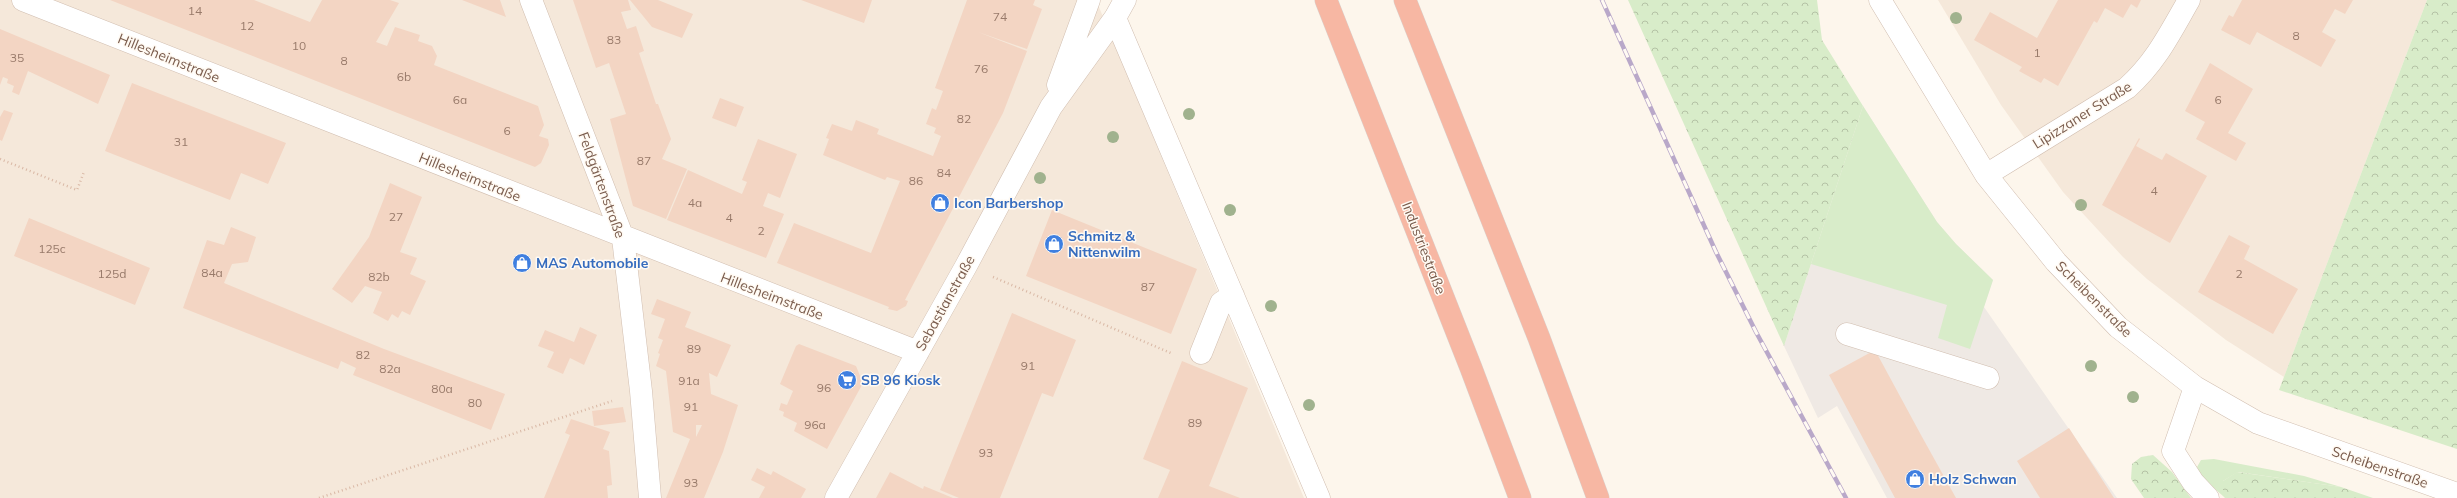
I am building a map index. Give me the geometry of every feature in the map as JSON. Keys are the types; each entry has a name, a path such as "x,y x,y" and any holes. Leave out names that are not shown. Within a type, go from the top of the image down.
{"highway":[{"name":"Industriestraße","path":"1326,0 1471,368 1520,498"},
{"path":"1405,0 1539,338 1598,498"}],"street":[{"name":"Hillesheimstraße","path":"24,0 623,238 918,352"},
{"name":"Feldgärtenstraße","path":"531,0 623,238 641,391 650,498"},
{"name":"Sebastianstraße","path":"1051,107 1089,0"},
{"name":"Scheibenstraße","path":"1880,0 1986,175 2056,262 2118,327 2195,387 2258,423 2457,494"},
{"name":"Lipizzaner Straße","path":"1986,175 2127,88 2146,71 2162,48 2189,0"},
{"name":"Sebastianstraße","path":"836,498 966,266 1051,107 1120,9"},
{"path":"1120,9 1233,295 1319,498"},
{"path":"1201,353 1221,303 1233,295"},
{"path":"1847,334 1988,378"},
{"path":"2195,387 2173,452 2193,482 2208,498"}],"path":[{"path":"0,159 77,190 84,172"},
{"path":"966,266 1174,354 1177,347"},
{"path":"319,498 641,391"}],"shaded area":[{"path":"0,0 1096,0 1304,498 0,498"},
{"path":"1938,0 2427,0 2284,377 2226,340 2147,279 2123,257 2063,192 2001,105"},
{"path":"1863,106 1937,222 1956,244 1993,280 1984,307 2117,498 1887,498 1837,406 1818,418 1784,346"}],"green space":[{"path":"1628,0 1817,0 1822,40 1863,106 1784,346"},
{"path":"2427,0 2457,0 2457,449 2279,390"},
{"path":"1863,106 1937,222 1956,244 1993,280 1970,349 1938,338 1947,305 1811,264"},
{"path":"2153,455 2172,472 2191,498 2144,498 2131,479 2132,464 2141,457"},
{"path":"2214,459 2304,476 2341,487 2238,472 2223,481 2223,496 2202,478 2197,467 2201,460"},
{"path":"2237,472 2341,487 2373,498 2225,498 2223,496 2223,481"}],"building":[{"path":"110,0 254,0 310,22 322,0 390,0 399,3 376,42 387,46 395,27 420,35 418,41 432,46 437,56 434,65 538,106 544,125 539,136 548,139 549,145 541,163 535,167"},
{"path":"462,0 500,0 506,17"},
{"path":"573,0 628,0 631,10 621,12 627,29 636,26 644,51 639,53 656,104 658,104 671,139 662,159 687,169 666,219 633,206 610,119 626,114 609,63 596,68"},
{"path":"630,0 658,0 693,14 682,38 652,27"},
{"path":"801,0 872,0 864,23"},
{"path":"967,0 1035,0 1033,5 1042,9 1027,49 978,32 1027,51 1003,113 905,300 908,301 906,306 897,311 888,309 889,307 777,263 794,223 871,253 900,181 887,177 885,180 823,155 829,139 826,138 832,124 852,131 856,120 879,129 877,134 933,156 941,136 934,133 936,128 926,124 932,108 936,110 943,91 935,88"},
{"path":"2058,0 2141,0 2137,8 2131,4 2123,18 2105,8 2097,23 2094,21 2058,86 2044,78 2041,83 2019,71 2022,67 1974,40 1990,12 2037,38"},
{"path":"2242,0 2353,0 2345,14 2335,9 2322,32 2336,40 2321,67 2257,32 2250,45 2221,30 2229,15 2233,17"},
{"path":"0,29 110,75 98,104 28,71 19,95 12,92 14,86 7,83 8,79 3,77 0,85"},
{"path":"2210,63 2253,89 2228,133 2246,143 2236,161 2196,139 2205,122 2185,111"},
{"path":"132,83 286,143 268,184 241,173 230,200 105,151"},
{"path":"720,98 744,107 736,127 712,118"},
{"path":"4,110 13,113 2,141 0,140 0,117"},
{"path":"2139,138 2140,139 2136,146 2162,160 2166,153 2207,176 2170,243 2102,205"},
{"path":"758,139 797,154 780,198 768,193 763,206 784,214 766,258 667,220 688,170 742,194 747,182 742,180"},
{"path":"390,183 422,197 400,252 417,258 410,274 426,281 410,315 402,311 398,318 392,314 388,321 373,313 382,292 365,286 352,303 332,289 369,237"},
{"path":"1052,210 1197,269 1171,334 1026,276"},
{"path":"29,218 150,268 135,305 14,256"},
{"path":"231,227 256,237 248,262 232,264 224,283 384,349 505,394 491,430 353,375 356,368 341,361 338,369 183,308 207,240 224,245"},
{"path":"2229,235 2250,246 2244,259 2298,289 2273,334 2198,292"},
{"path":"657,299 691,312 685,327 731,345 717,377 709,373 711,394 738,405 723,452 704,498 666,498 690,439 673,432 666,371 656,366 660,354 658,353 663,340 658,338 665,319 651,314","holes":["696,425 702,425 696,437"]},
{"path":"1012,313 1076,340 1053,397 1042,393 1000,498 959,498 940,490"},
{"path":"580,327 597,335 584,365 570,358 563,374 547,367 554,352 538,346 545,330 574,342"},
{"path":"799,344 856,366 863,383 827,449 794,431 797,423 783,416 784,412 779,410 781,403 787,405 793,391 780,384 796,346"},
{"path":"1875,350 1956,498 1895,498 1829,375"},
{"path":"1182,361 1248,388 1209,486 1240,498 1158,498 1170,470 1143,459"},
{"path":"623,407 626,422 594,426 592,411"},
{"path":"571,419 610,432 603,449 609,451 612,485 607,486 608,498 544,498 570,435 565,433"},
{"path":"2069,428 2114,498 2040,498 2017,461"},
{"path":"757,468 771,475 773,471 806,489 801,498 759,498 765,487 751,480"},
{"path":"890,472 923,489 924,486 953,498 876,498"}],"railway":[{"path":"1602,0 1716,252 1756,332 1846,498"}],"place":[{"name":"Icon Barbershop","path":"940,203"},
{"name":"Schmitz & Nittenwilm","path":"1054,244"},
{"name":"MAS Automobile","path":"522,263"},
{"name":"SB 96 Kiosk","path":"847,380"},
{"name":"Holz Schwan","path":"1915,479"}]}
